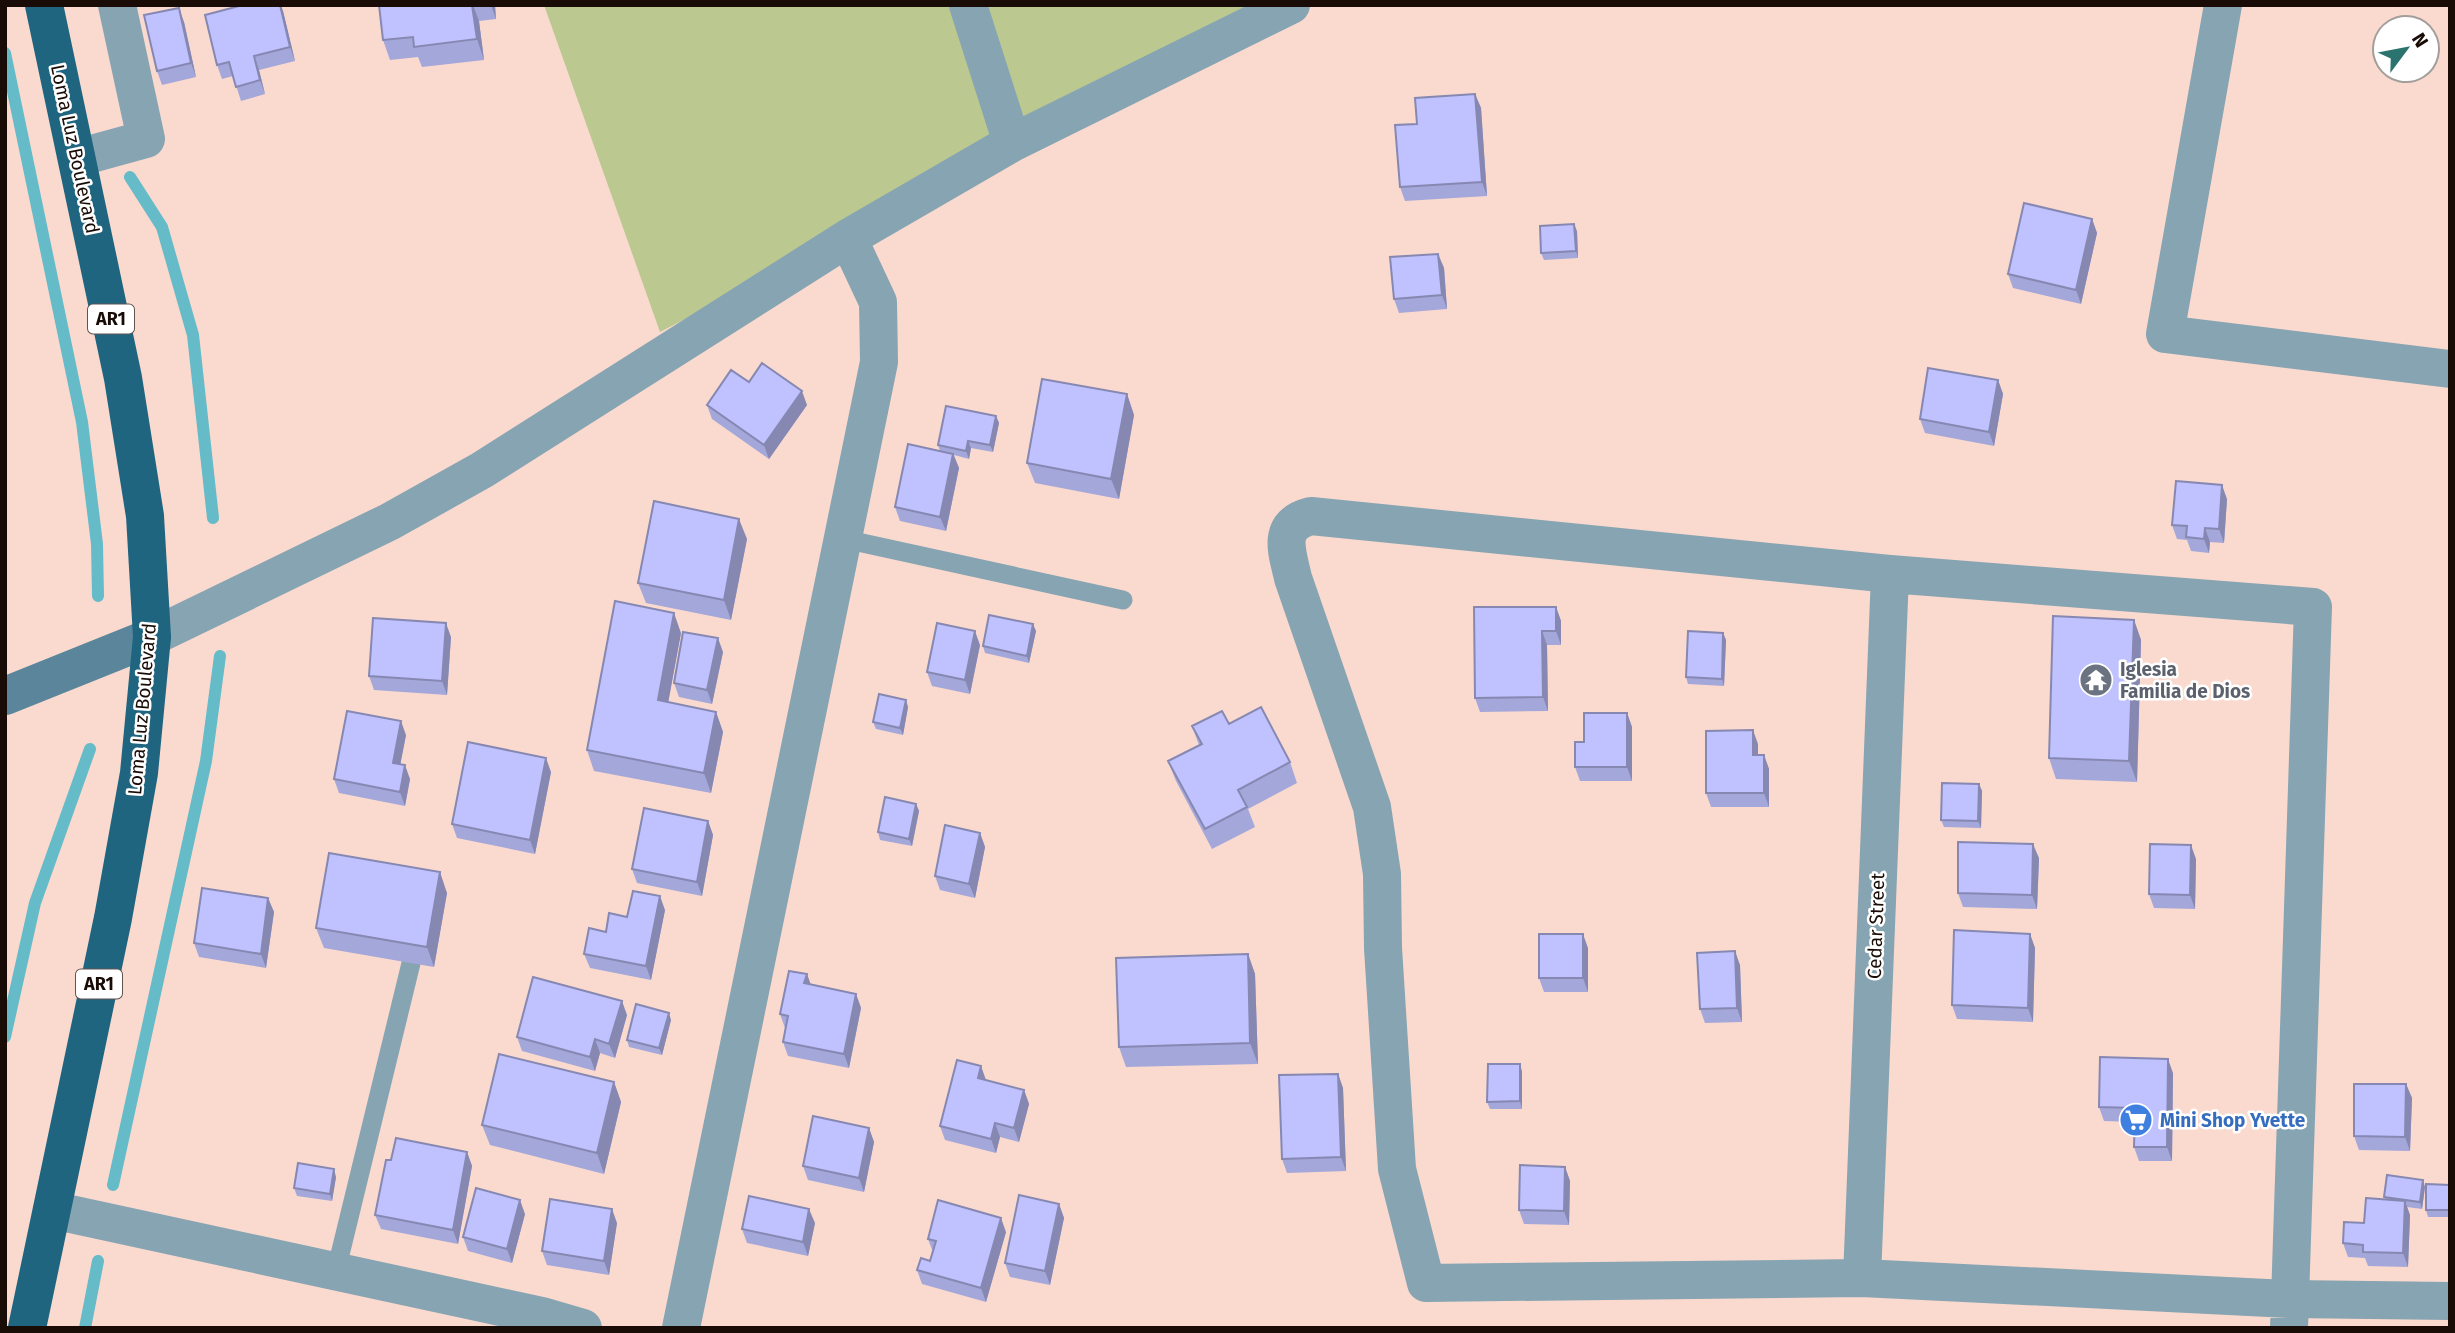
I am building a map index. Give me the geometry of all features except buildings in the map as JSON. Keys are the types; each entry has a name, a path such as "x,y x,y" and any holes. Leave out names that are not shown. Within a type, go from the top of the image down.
{"highway":[{"name":"Loma Luz Boulevard","path":"27,1328 113,918 139,773 152,637 145,516 124,377 44,5"}],"main road":[{"path":"5,696 152,637"}],"street":[{"path":"77,158 146,138 117,5"},
{"path":"968,5 1013,143"},
{"path":"152,637 389,522 482,470 848,238 1013,143 1291,5"},
{"path":"2223,5 2165,334 2450,369"},
{"path":"681,1328 879,362 878,302 848,238"},
{"path":"2289,1313 2314,607 1890,574 1311,516 1300,519 1290,528 1285,541 1293,578 1372,807 1381,874 1397,1169 1426,1283 1862,1278 2289,1313 2450,1301"},
{"name":"Cedar Street","path":"1862,1278 1890,574"},
{"path":"52,1210 583,1328"}],"lane":[{"path":"844,539 1123,600"},
{"path":"336,1271 413,955"}],"green space":[{"path":"544,5 1294,5 660,332"}],"waterway":[{"path":"5,53 82,422 97,544 98,596"},
{"path":"130,177 162,227 193,335 213,518"},
{"path":"113,1185 206,761 220,656"},
{"path":"5,1037 35,903 90,749"},
{"path":"85,1328 98,1261"}],"place":[{"name":"Iglesia Familia de Dios","path":"2096,680"},
{"name":"Mini Shop Yvette","path":"2136,1120"}]}
